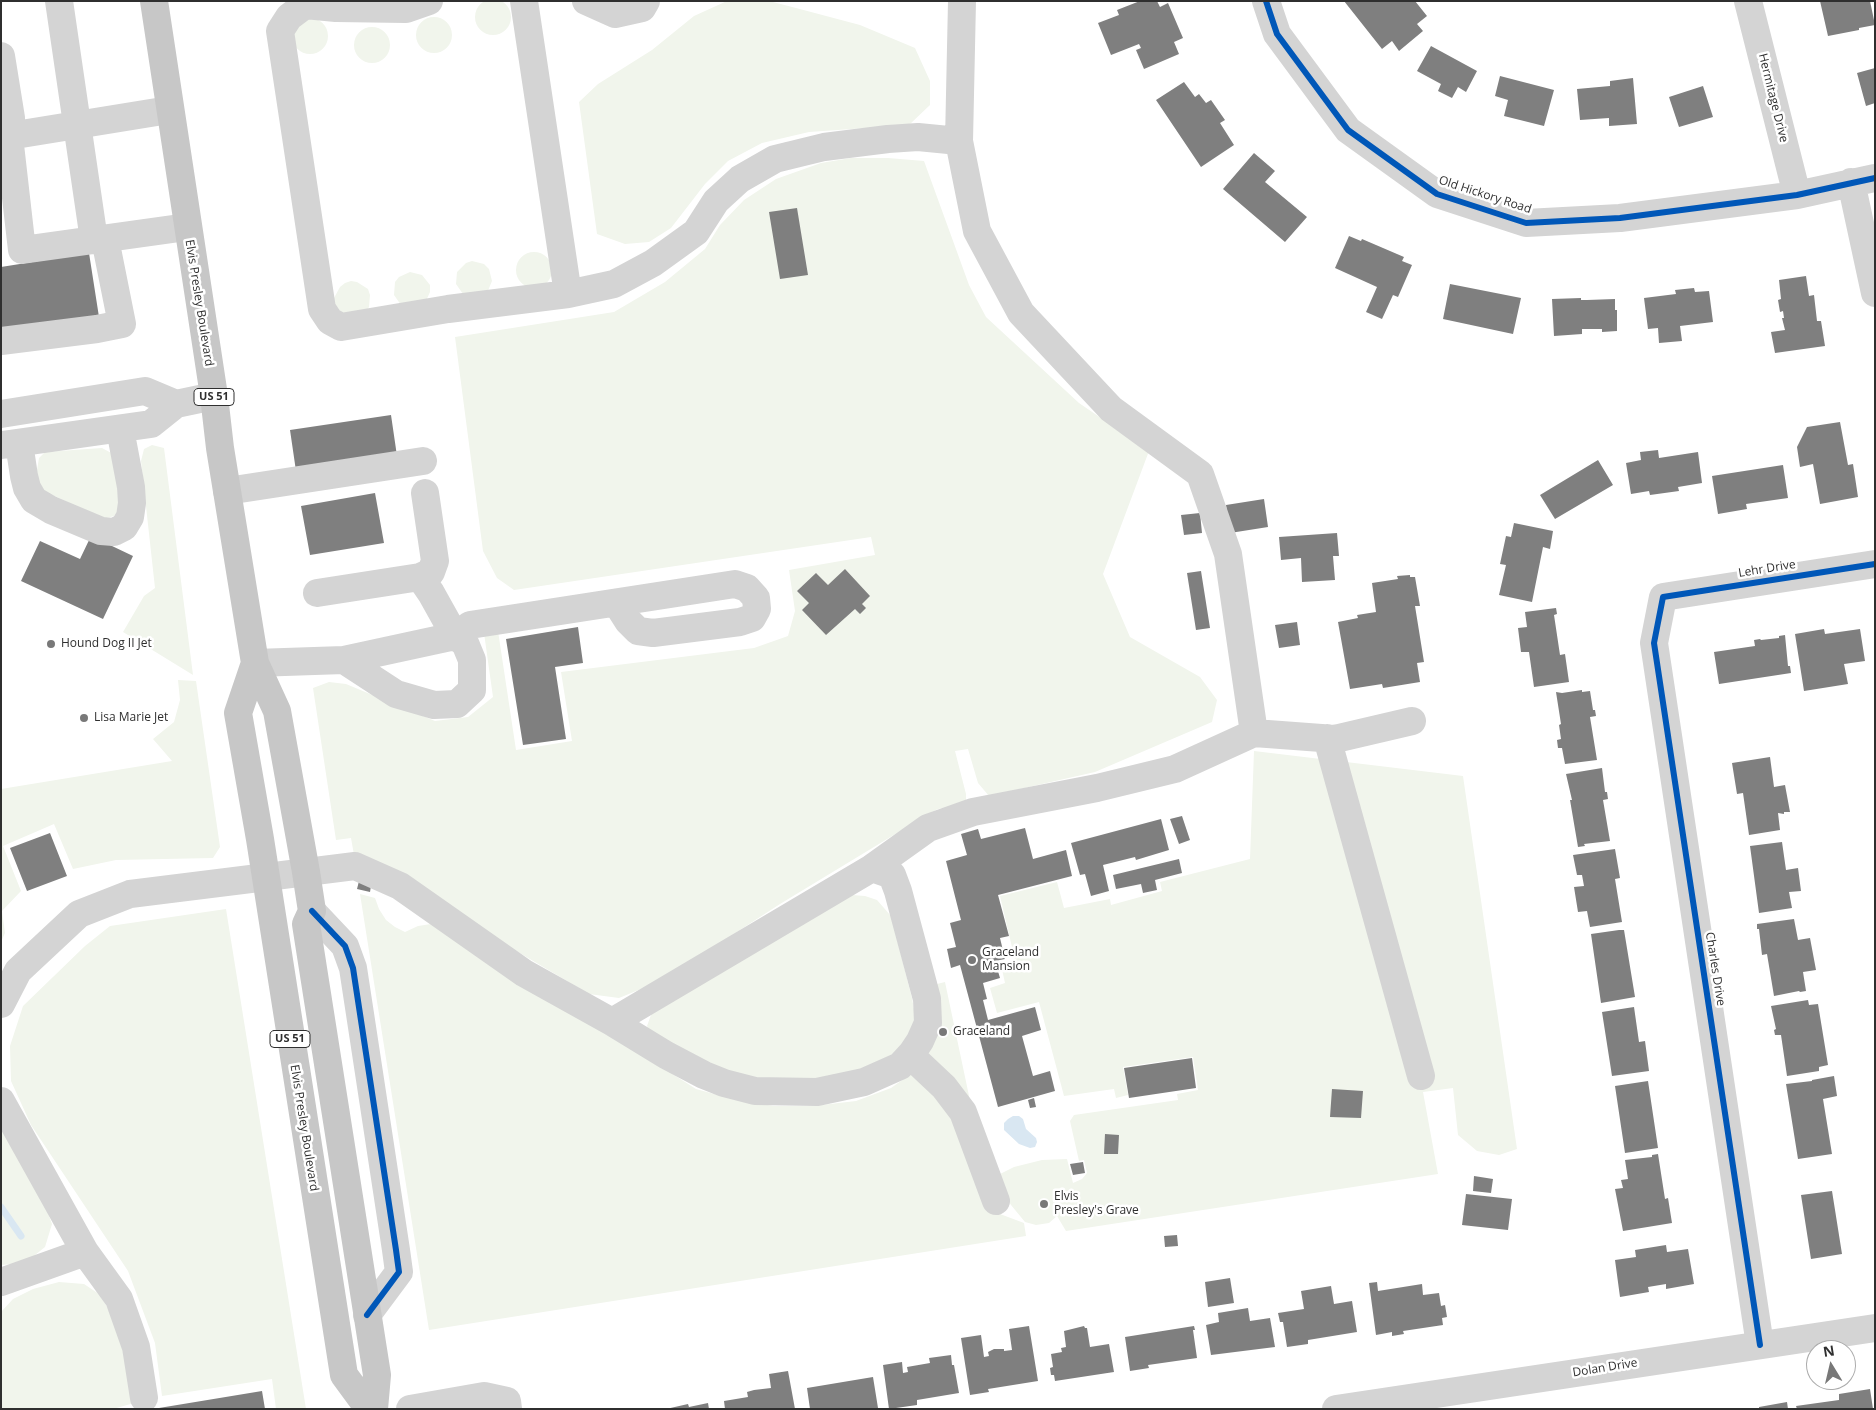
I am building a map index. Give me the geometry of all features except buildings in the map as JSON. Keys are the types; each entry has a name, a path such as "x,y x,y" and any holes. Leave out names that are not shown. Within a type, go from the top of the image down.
{"main road":[{"name":"Elvis Presley Boulevard","path":"154,1 227,491 255,663 277,711 306,872 312,911 306,924 377,1375 374,1409"},
{"name":"Elvis Presley Boulevard","path":"255,663 238,713 344,1375 368,1409"}],"street":[{"path":"1,341 97,330 122,324 99,239 78,125 59,1"},
{"path":"430,1 406,9 336,8 305,5 289,17 280,31 322,309 330,321 341,327 448,309 568,294 614,284 653,263 696,232 716,201 740,179 775,159 824,147 888,139 918,137 959,142"},
{"path":"524,1 568,294"},
{"path":"586,1 615,14 642,8 646,1"},
{"path":"962,1 959,142 977,232 1021,313 1111,408 1200,474 1228,554 1254,733"},
{"name":"Old Hickory Road","path":"1266,1 1277,34 1348,130 1436,194 1526,223 1620,218 1797,195 1863,180"},
{"name":"Hermitage Drive","path":"1748,1 1797,195"},
{"path":"1,56 11,118 5,136 22,250 187,227"},
{"path":"5,136 169,110"},
{"path":"1863,180 1875,293"},
{"path":"1,414 145,392 176,404"},
{"path":"120,429 131,487 132,503 130,516 124,527 114,532 101,531 51,510 34,500 10,444 151,424 176,404 214,396"},
{"path":"227,491 423,461"},
{"path":"317,593 420,577 431,572 435,561 424,493"},
{"name":"Lehr Drive","path":"1663,597 1875,564"},
{"path":"344,660 396,694 434,705 457,704 472,690 472,660 465,643 455,636 420,577"},
{"name":"Charles Drive","path":"1663,597 1654,643 1760,1345"},
{"path":"255,663 344,660 455,636 470,625 619,602"},
{"path":"612,1022 872,868 928,828 974,812 1098,788 1175,769 1254,733 1335,739 1412,721"},
{"path":"1328,738 1421,1076"},
{"path":"1,1004 18,971 79,914 130,894 355,866 400,886 524,973 704,1075 724,1084 755,1091 817,1092 864,1082 900,1066 920,1041 928,1023 927,999 898,891 892,875 872,868"},
{"path":"312,911 345,946 353,968 399,1272 367,1315"},
{"path":"910,1055 944,1087 963,1112 996,1201"},
{"path":"1,1101 85,1252 119,1299 136,1347 144,1398"},
{"path":"1,1282 85,1252"},
{"name":"Dolan Drive","path":"1336,1409 1875,1328"},
{"path":"421,1408 484,1396 506,1402 508,1409"}],"shaded area":[{"path":"493,-1 505,5 511,17 505,29 493,35 481,29 475,17 481,5"},
{"path":"727,1 769,1 860,25 915,48 930,81 930,105 909,125 809,132 762,143 728,161 705,184 671,228 649,242 625,244 597,234 579,102 598,84 652,50 694,16"},
{"path":"434,17 441,18 447,22 451,28 451,42 447,48 441,52 434,53 427,52 421,48 417,42 416,35 417,28 421,22 427,18"},
{"path":"310,18 323,23 328,36 323,49 310,54 297,49 292,36 297,23"},
{"path":"372,27 379,28 385,32 389,38 389,52 385,58 379,62 372,63 365,62 359,58 355,52 354,45 355,38 359,32 365,28"},
{"path":"851,158 888,158 924,161 969,285 986,317 1079,403 1149,451 1103,574 1130,637 1200,677 1217,700 1212,722 1095,772 989,796 978,783 968,749 955,751 966,794 966,801 962,805 938,809 930,813 780,904 663,980 619,998 589,994 354,855 351,838 336,840 313,688 329,682 346,684 435,721 468,717 493,697 484,633 498,631 516,750 572,741 561,672 754,648 788,636 795,611 789,570 875,555 871,537 514,590 497,578 483,551 455,337 614,312 665,282 705,249 720,225 744,200 776,179 821,163"},
{"path":"534,252 541,253 547,257 551,263 551,277 547,283 541,287 534,288 527,287 521,283 517,277 516,270 517,263 521,257 527,253"},
{"path":"472,261 484,264 489,269 492,281 487,293 463,294 456,284 457,272 466,263"},
{"path":"410,272 422,275 430,285 430,292 425,303 401,305 394,295 395,282 399,277"},
{"path":"351,281 357,282 368,289 370,295 369,307 365,313 342,314 335,304 334,298 340,287"},
{"path":"152,445 164,448 193,675 123,632 144,596 155,588 141,461 144,449"},
{"path":"102,448 115,455 119,510 114,516 103,519 44,491 37,480 39,458 45,452"},
{"path":"178,680 196,681 220,847 213,858 116,860 73,869 54,824 3,846 21,891 2,911 5,933 1,942 1,789 172,761 153,739 174,722 180,700"},
{"path":"1254,751 1463,776 1517,1149 1499,1155 1477,1151 1458,1135 1453,1088 1423,1092 1438,1174 1066,1231 1057,1216 1049,1223 1036,1225 1025,1222 1011,1205 994,1177 1014,1167 1042,1160 1067,1159 1073,1183 1082,1179 1087,1173 1084,1160 1079,1161 1070,1121 1074,1115 1178,1100 1177,1094 1198,1090 1193,1057 1123,1067 1128,1095 1116,1098 1114,1089 1064,1096 1039,1002 997,1013 990,988 1005,983 1001,965 1015,960 1000,896 1057,882 1064,908 1110,899 1111,905 1162,891 1160,882 1250,859"},
{"path":"360,894 375,898 386,920 405,932 418,926 431,924 440,926 696,1089 736,1100 774,1106 813,1106 856,1101 891,1088 919,1068 933,985 945,982 992,1205 1000,1214 1024,1223 1026,1236 429,1330"},
{"path":"852,895 865,896 877,900 891,916 916,1021 905,1046 871,1071 809,1084 737,1078 651,1033 647,1026 651,1015 657,1008"},
{"path":"226,909 306,1409 276,1409 272,1379 162,1396 155,1343 128,1271 31,1125 11,1081 10,1046 23,1006 85,946 110,926"},
{"path":"1013,1116 1019,1116 1023,1119 1026,1129 1036,1138 1035,1147 1030,1148 1019,1144 1004,1130 1004,1123"},
{"path":"1,1125 41,1194 52,1224 45,1247 25,1263 1,1265"},
{"path":"59,1282 84,1284 99,1294 109,1310 127,1356 134,1403 113,1409 1,1409 1,1312 13,1299 33,1289"}],"waterway":[{"path":"1,1207 21,1236"}],"cycle path":[{"path":"1266,1 1277,34 1348,130 1437,194 1526,223 1620,218 1797,195 1875,178"},
{"path":"1760,1345 1654,643 1663,597 1875,564"},
{"path":"312,911 345,946 353,968 399,1272 367,1315"}],"place":[{"name":"Hound Dog II Jet","path":"51,644"},
{"name":"Lisa Marie Jet","path":"84,718"},
{"name":"Graceland Mansion","path":"972,960"},
{"name":"Graceland","path":"943,1032"},
{"name":"Elvis Presley's Grave","path":"1044,1204"}]}
